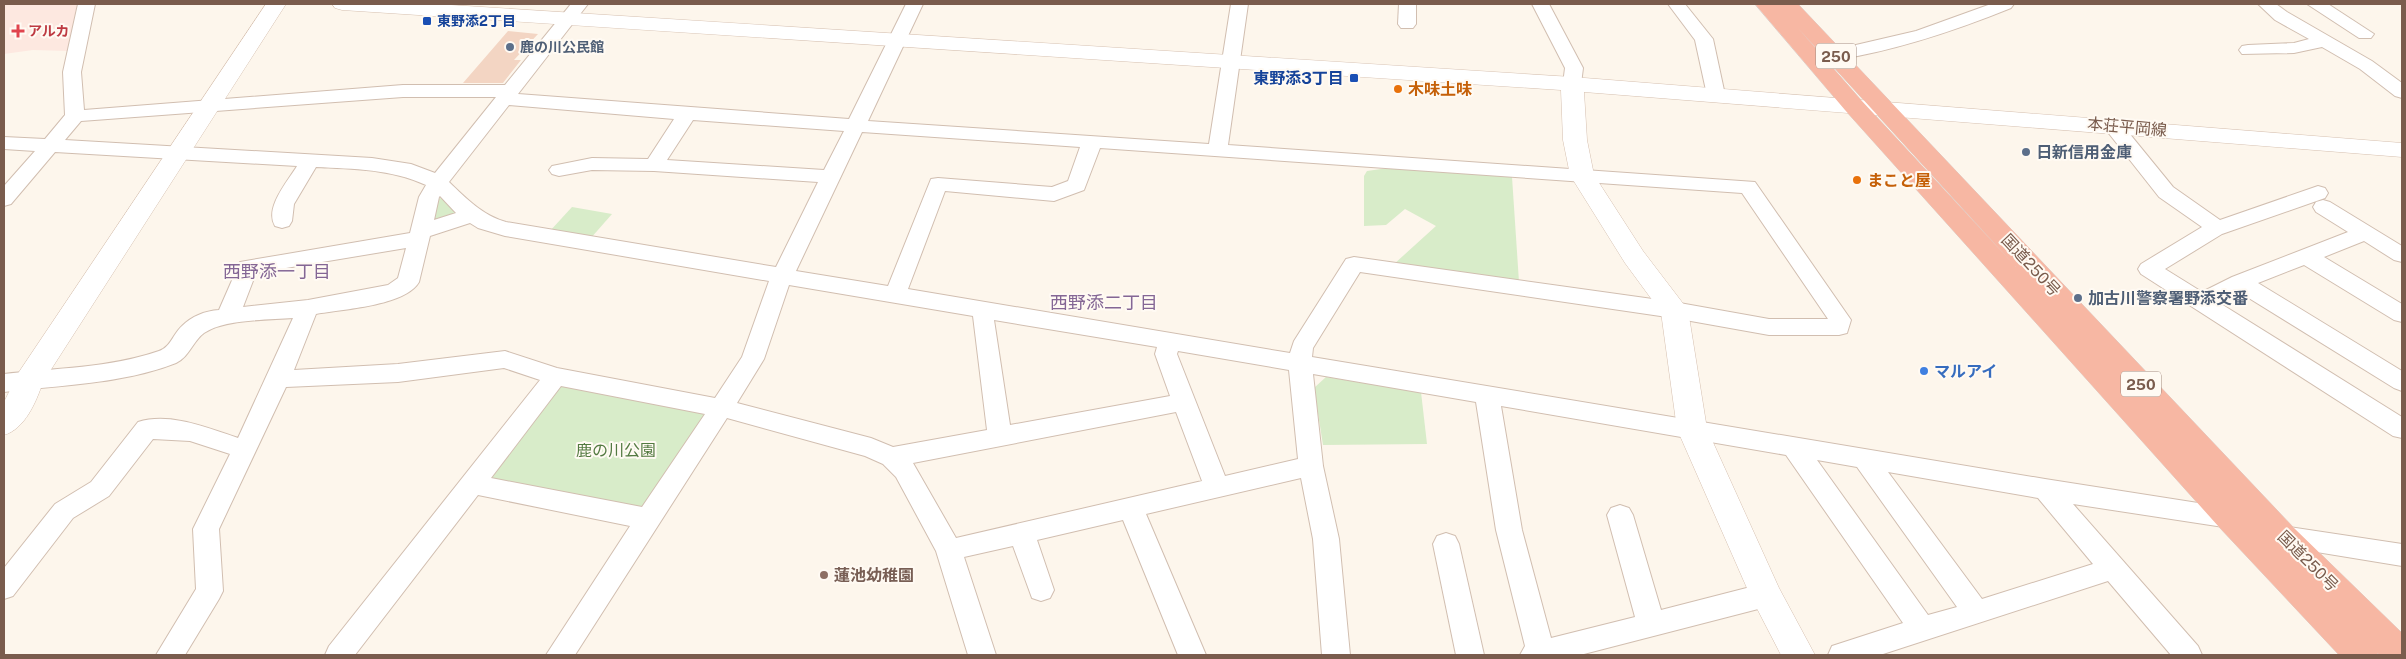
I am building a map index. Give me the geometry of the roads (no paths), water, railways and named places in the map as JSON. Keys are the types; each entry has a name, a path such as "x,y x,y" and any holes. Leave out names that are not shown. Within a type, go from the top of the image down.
{"highway":[{"name":"国道250号","path":"1765,4 1852,104 2230,518 2361,655"},
{"name":"国道250号","path":"1787,4 1885,107 2283,537 2402,655"}],"street":[{"path":"4,199 75,116 72,72 86,4"},
{"path":"4,424 23,398 29,380 276,4"},
{"name":"本荘平岡線","path":"342,4 574,11 898,41 1572,84 1852,104 2399,151"},
{"path":"560,655 753,359 774,294 915,4"},
{"path":"1218,150 1240,4"},
{"path":"1407,4 1407,24"},
{"path":"1540,4 1574,68 1572,84 1575,140 1582,175 1634,257 1674,310 1692,429 1766,595 1798,655"},
{"path":"1676,4 1704,39 1716,95"},
{"path":"1836,55 1872,49 1959,24 2005,4"},
{"path":"2266,4 2366,66 2402,92"},
{"path":"2316,4 2365,34"},
{"path":"4,383 134,367 161,358 178,349 189,332 208,319 308,308 394,292 408,282 429,197 438,182 574,11"},
{"path":"2248,50 2294,48 2324,41"},
{"path":"75,116 403,90 508,95 687,114 1748,187 1840,320 1839,327 1769,327 1674,310 1354,264 1302,348 1300,363 1311,466 1326,539 1336,655"},
{"path":"654,165 687,114"},
{"path":"2113,126 2166,192 2216,228"},
{"path":"895,295 938,184 1054,194 1077,184 1092,142"},
{"path":"4,143 309,162 372,164 411,170 438,182 472,215 485,223 505,229 2045,489 2230,518 2283,537 2402,555"},
{"path":"282,221 284,204 309,162"},
{"path":"559,170 592,164 654,165 832,177"},
{"path":"2402,255 2365,233 2321,200 2216,228 2149,269 2402,429"},
{"path":"228,316 248,267 420,235 472,215"},
{"path":"2202,301 2240,282 2365,233"},
{"path":"2307,257 2402,314"},
{"path":"2240,282 2402,382"},
{"path":"170,655 210,590 206,529 278,378 308,308"},
{"path":"986,311 983,321 1000,437"},
{"path":"1170,342 1166,354 1217,488"},
{"path":"278,378 398,373 505,358 556,376 722,408 871,448 892,457 906,470 949,550 982,655"},
{"path":"339,655 556,376"},
{"path":"1487,394 1509,530 1538,655 1766,595"},
{"path":"892,457 1184,402"},
{"path":"4,588 64,511 100,489 147,429 190,432 243,449"},
{"path":"1793,446 1923,630"},
{"path":"1864,458 1977,613"},
{"path":"949,550 1311,466"},
{"path":"473,484 649,519"},
{"path":"2045,489 2188,655"},
{"path":"1131,508 1192,655"},
{"path":"1620,515 1651,624"},
{"path":"1022,533 1041,590"},
{"path":"1446,544 1470,655"},
{"path":"1842,655 2115,568"}],"place":[{"name":"東野添2丁目","path":"427,21"},
{"name":"アルカ","path":"18,31"},
{"name":"鹿の川公民館","path":"510,47"},
{"name":"東野添3丁目","path":"1354,78"},
{"name":"木味土味","path":"1398,89"},
{"name":"日新信用金庫","path":"2026,152"},
{"name":"まこと屋","path":"1857,180"},
{"name":"加古川警察署野添交番","path":"2078,298"},
{"name":"マルアイ","path":"1924,371"},
{"name":"蓮池幼稚園","path":"824,575"}],"district":[{"name":"西野添一丁目","path":"277,271"},
{"name":"西野添二丁目","path":"1104,302"}],"park label":[{"name":"鹿の川公園","path":"616,450"}]}
